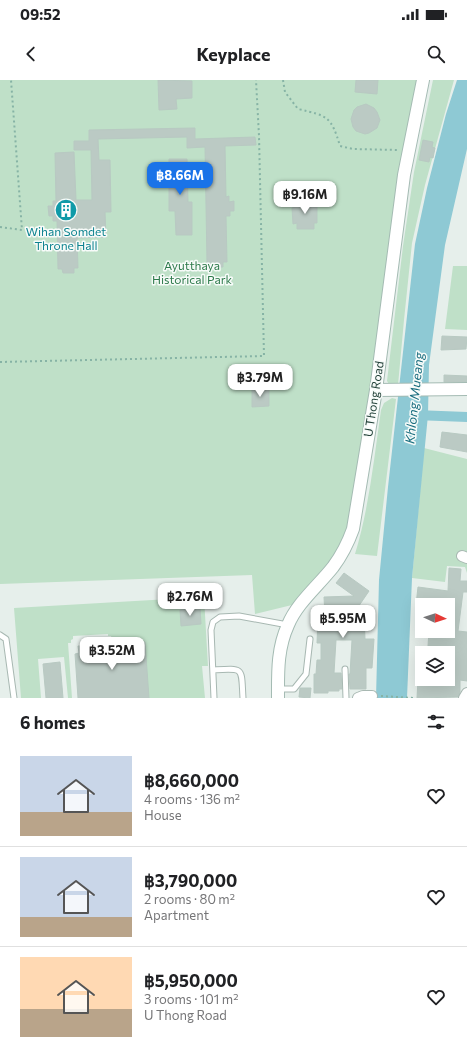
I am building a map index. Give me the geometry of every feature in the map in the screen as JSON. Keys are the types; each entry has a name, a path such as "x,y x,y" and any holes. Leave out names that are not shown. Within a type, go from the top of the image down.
{"main road":[{"name":"U Thong Road","path":"278,694 277,673 279,650 288,625 297,609 334,566 346,548 353,529 376,390 403,182 408,150 423,80"},
{"path":"376,390 467,389"}],"street":[{"path":"464,698 467,693"},
{"path":"358,698 363,696 376,696"}],"lane":[{"path":"214,698 211,630 213,622 220,617 239,616 288,625"},
{"path":"0,635 6,639 14,698"},
{"path":"278,694 294,689 306,674 310,639"},
{"path":"213,670 239,670 242,674 243,698"},
{"path":"345,670 346,698"}],"path":[{"path":"0,227 22,230 11,80"},
{"path":"0,362 264,356 259,136 256,80"},
{"path":"283,80 285,92 298,109 322,114 334,126 340,146 353,149 408,150"},
{"path":"376,696 414,698"}],"green space":[{"name":"Ayutthaya Historical Park","path":"0,80 418,80 350,522 337,552 318,578 292,605 255,614 252,575 0,584"},
{"path":"433,80 454,80 425,185 412,243 398,385 389,384 387,381 403,246 414,172"},
{"path":"453,266 467,266 467,330 445,329"},
{"path":"392,398 396,399 377,556 355,554 368,501 381,410 384,403"},
{"path":"424,448 467,459 467,573 465,567 447,566 445,582 412,578"},
{"path":"204,597 208,666 202,666 205,698 119,698 115,639 112,639 111,636 108,636 108,634 73,636 71,643 68,643 72,698 68,698 64,657 38,659 41,698 21,698 14,608"}],"water":[{"name":"Khlong Mueang","path":"457,80 467,80 467,149 445,245 429,365 428,415 412,578 407,698 376,698 379,580 415,244 427,188 446,114"}],"building":[{"path":"158,80 192,81 192,98 176,99 177,109 159,110"},
{"path":"356,80 378,80 377,94 355,92"},
{"path":"366,104 374,108 380,120 377,128 365,134 356,131 353,127 351,119 354,110 357,107"},
{"path":"195,128 195,139 255,137 256,145 225,146 226,197 229,196 229,202 234,201 234,211 230,211 230,216 226,216 227,262 223,262 223,267 211,267 211,262 207,263 205,147 187,148 187,137 98,139 99,160 110,160 111,212 105,212 106,237 77,238 78,268 74,268 74,273 63,273 62,269 58,269 57,221 53,221 53,216 49,216 48,206 53,206 53,201 56,201 55,153 74,152 76,200 92,200 91,150 74,150 74,141 89,141 89,130"},
{"path":"423,140 433,142 432,147 435,148 433,158 430,157 429,162 419,160"},
{"path":"169,159 187,159 188,202 192,202 192,235 176,235 175,211 169,211"},
{"path":"296,201 313,201 313,207 317,207 317,223 314,223 314,229 297,229 297,223 293,224 292,208 296,207"},
{"path":"442,336 467,337 466,349 441,350"},
{"path":"444,375 467,376 467,382 444,382"},
{"path":"252,389 269,389 269,406 252,407"},
{"path":"442,432 467,435 467,452 440,447"},
{"path":"449,568 461,569 460,581 467,581 467,592 463,592 458,631 467,632 467,681 460,680 460,692 458,697 417,698 418,686 455,686 455,646 428,646 429,638 455,638 455,598 417,598 418,587 448,591"},
{"path":"344,573 369,591 352,616 364,615 365,639 374,639 372,668 366,668 366,689 350,689 349,674 352,640 336,640 334,673 341,673 342,689 339,689 339,691 328,691 328,693 314,693 314,674 316,674 317,660 321,660 321,643 317,643 318,616 325,616 324,597 354,596 336,583"},
{"path":"200,608 201,624 181,626 180,610"},
{"path":"99,641 100,645 105,644 105,651 120,650 120,644 145,642 149,698 78,698 75,654 79,653 78,646 83,646 83,642"},
{"path":"60,662 63,698 46,698 43,664"},
{"path":"300,688 311,688 310,698 299,697"}],"waterway":[{"name":"Khlong Mueang","path":"415,415 467,417"}],"place":[{"name":"Wihan Somdet Throne Hall","path":"66,210"}]}
